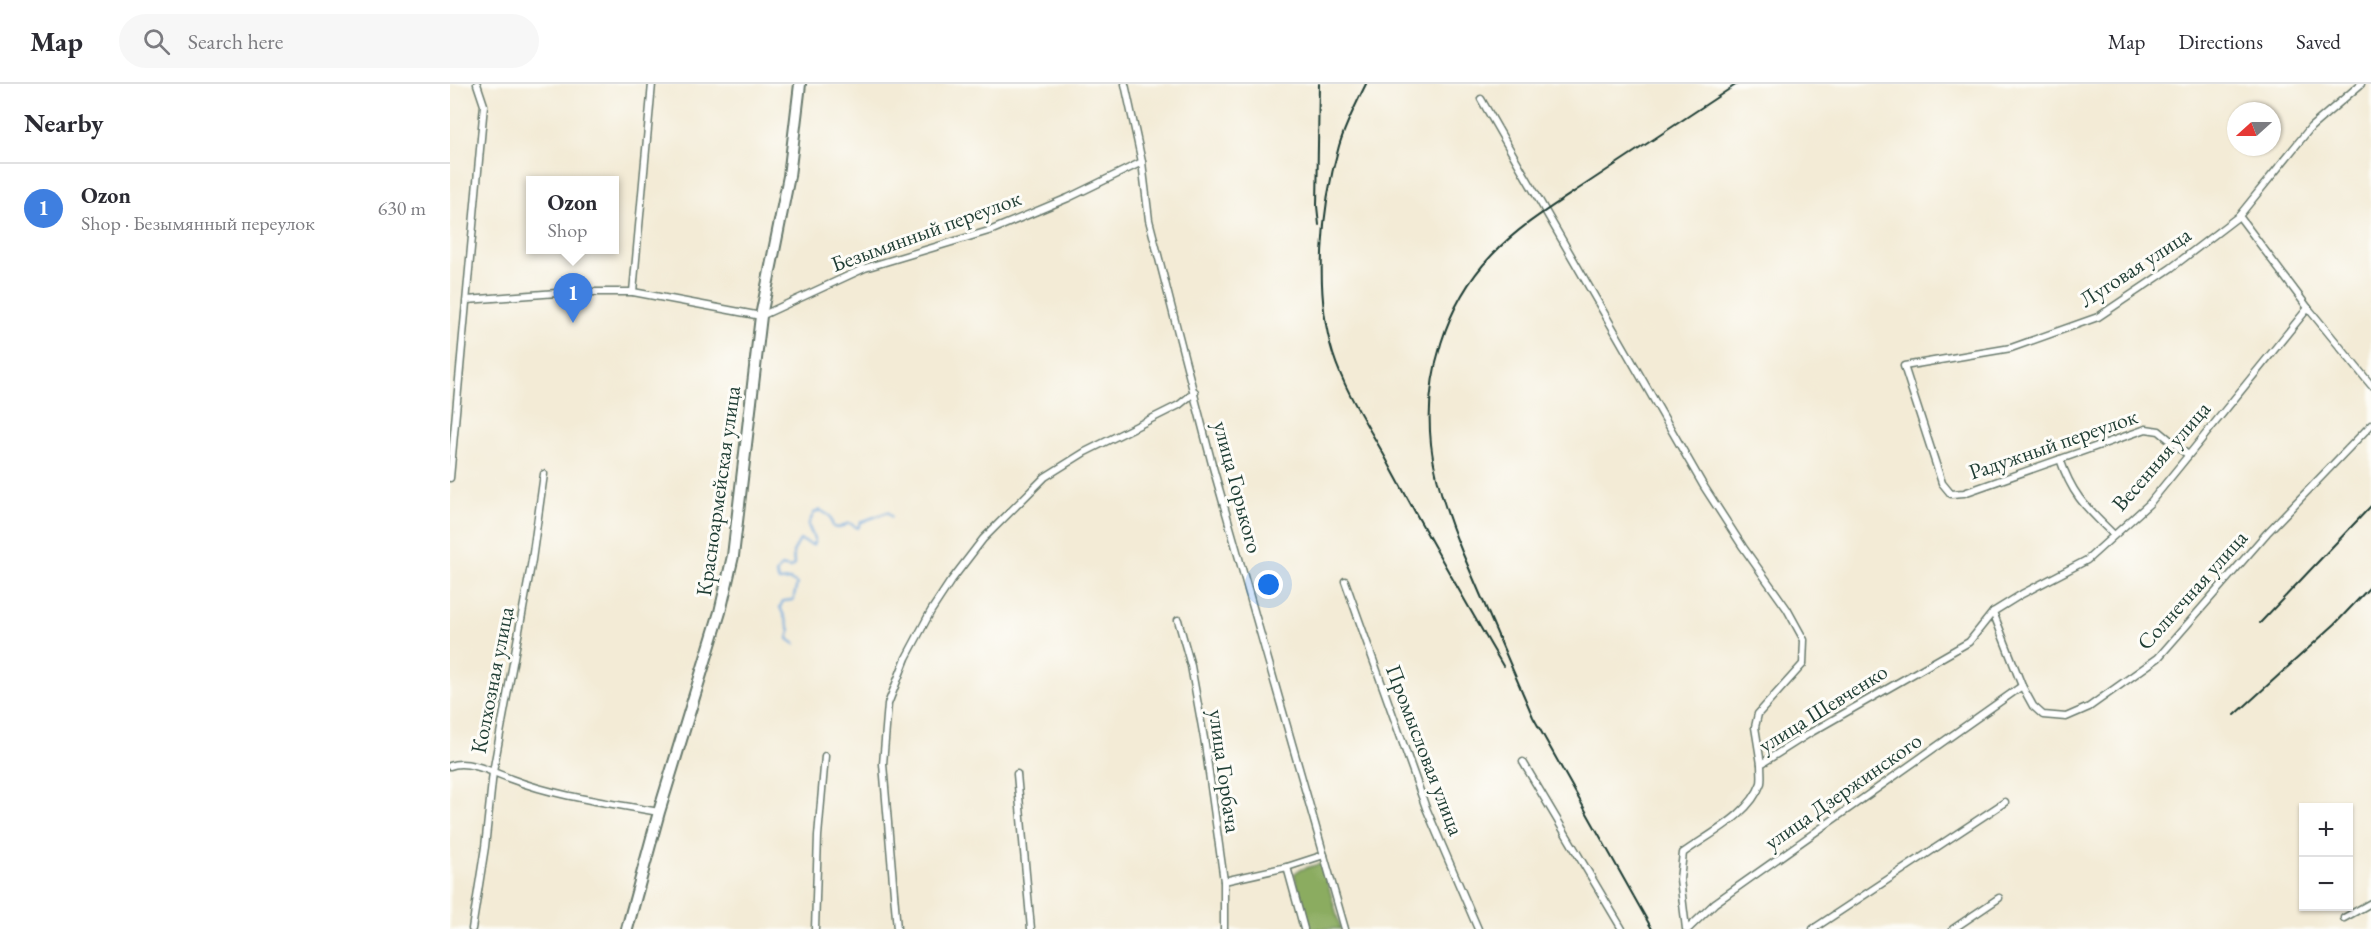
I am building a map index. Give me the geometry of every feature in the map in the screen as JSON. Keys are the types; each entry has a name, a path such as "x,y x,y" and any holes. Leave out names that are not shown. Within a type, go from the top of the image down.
{"main road":[{"name":"Красноармейская улица","path":"627,929 659,812 720,612 733,556 761,315 789,176 800,84"}],"street":[{"path":"450,477 484,105 477,84"},
{"path":"633,292 652,84"},
{"name":"улица Горького","path":"1125,84 1142,162 1149,220 1174,317 1221,496 1345,929"},
{"path":"2361,84 2310,127 2239,216 2308,308 2371,385"},
{"path":"1481,99 1703,485 1787,609 1804,640 1803,664 1758,714 1755,727 1761,764"},
{"name":"Безымянный переулок","path":"761,315 865,268 992,230 1068,198 1142,162"},
{"name":"Луговая улица","path":"1904,366 2011,348 2098,317 2171,268 2239,216"},
{"path":"467,300 570,292 633,292 761,315"},
{"name":"Весенняя улица","path":"1993,612 2087,560 2149,504 2308,308"},
{"name":"Радужный переулок","path":"1904,366 1942,483 1951,494 1964,493 2146,429 2159,430 2188,455"},
{"path":"897,929 882,764 888,704 906,658 931,611 983,539 1045,477 1085,452 1179,405 1195,392"},
{"name":"Солнечная улица","path":"2022,686 2033,706 2043,715 2066,717 2089,707 2158,658 2267,533 2371,425"},
{"path":"2060,459 2067,479 2078,498 2114,535"},
{"name":"Колхозная улица","path":"472,929 485,847 493,772 532,560 544,474"},
{"name":"Промысловая улица","path":"1345,581 1426,808 1478,929"},
{"path":"1993,612 2022,686"},
{"name":"улица Шевченко","path":"1687,929 1680,879 1683,853 1734,817 1752,800 1761,782 1761,764 1810,733 1969,642 1993,612"},
{"name":"улица Горбача","path":"1178,620 1191,666 1205,744 1224,881 1224,929"},
{"name":"улица Дзержинского","path":"1687,929 1715,903 2022,686"},
{"path":"815,929 818,836 825,756"},
{"path":"1523,762 1622,929"},
{"path":"450,766 458,763 493,772 537,789 659,812"},
{"path":"1017,774 1031,929"},
{"path":"1813,929 2005,802"},
{"path":"1224,881 1287,867 1324,855"},
{"path":"1287,867 1304,929"},
{"path":"1953,929 1999,898"},
{"path":"2344,918 2371,903"}],"green space":[{"path":"1322,863 1341,929 1310,929 1294,874 1299,870"}],"waterway":[{"path":"795,644 788,639 790,630 780,607 783,601 793,600 797,584 790,580 779,581 776,574 781,566 790,568 794,565 793,552 800,540 813,545 815,541 808,525 814,513 820,510 830,516 833,527 839,528 849,523 858,528 861,522 888,512 892,517"}],"railway":[{"path":"1319,84 1317,206 1319,225"},
{"path":"1366,84 1341,138 1328,196 1322,250 1323,304 1327,330 1333,354 1356,406 1503,666"},
{"path":"1652,929 1533,717 1462,552 1447,513 1436,472 1431,444 1431,393 1441,343 1450,319 1476,274 1492,255 1514,234 1539,216 1737,84"},
{"path":"2260,623 2371,506"},
{"path":"2235,715 2335,624 2371,586"}],"place":[{"name":"Ozon","path":"573,323"}]}
